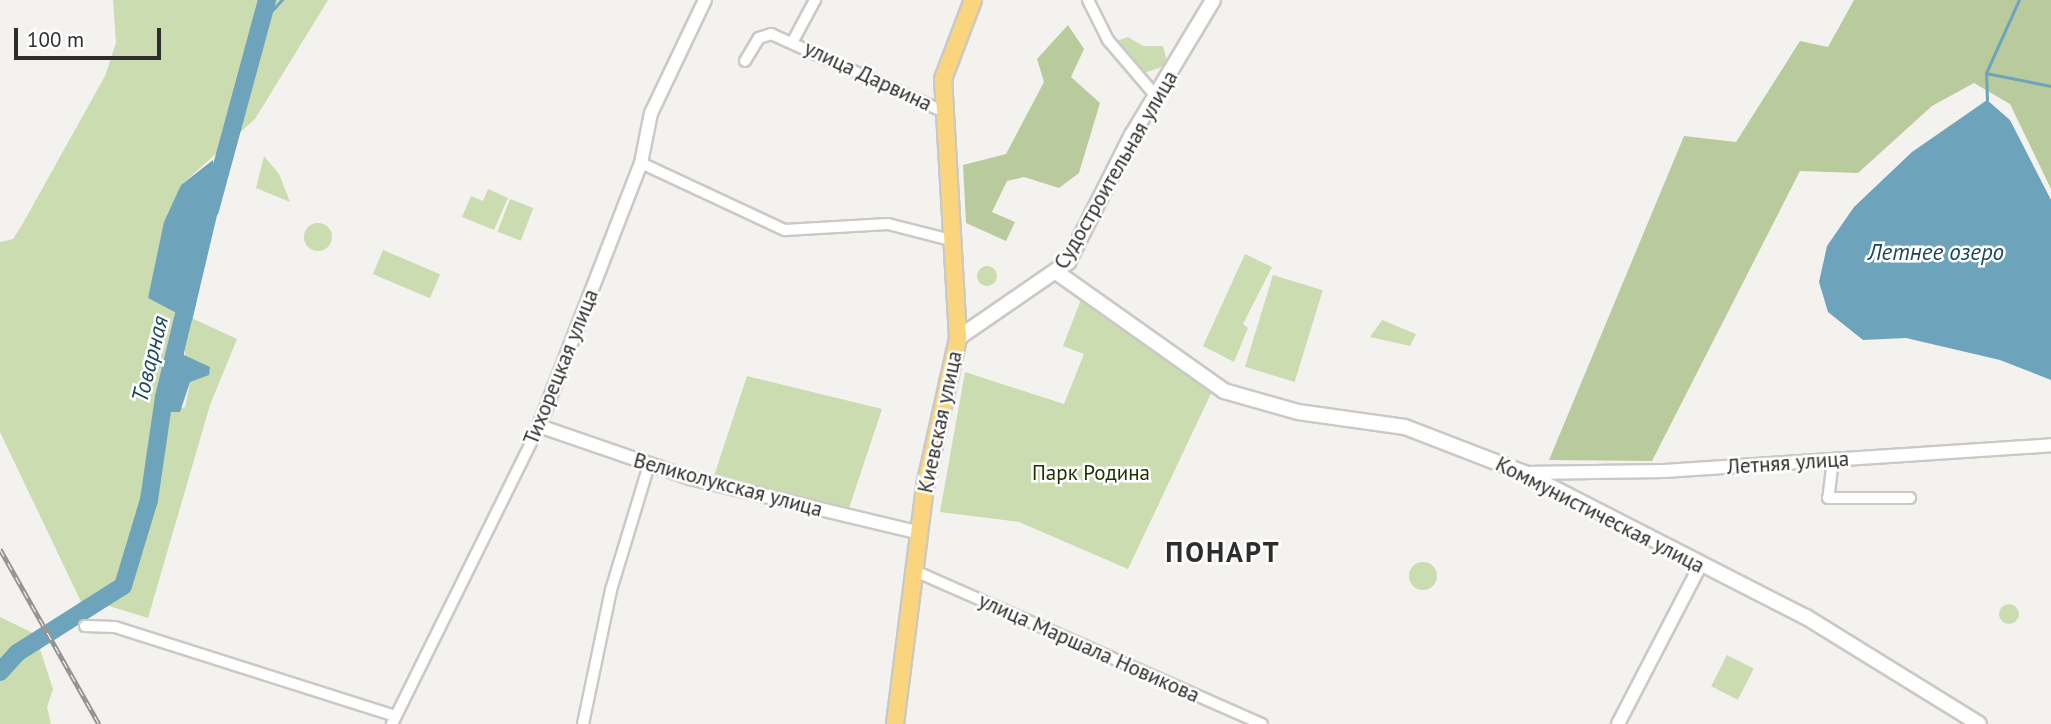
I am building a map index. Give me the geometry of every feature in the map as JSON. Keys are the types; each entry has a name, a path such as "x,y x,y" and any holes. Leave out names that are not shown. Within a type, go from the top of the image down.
{"main road":[{"name":"Киевская улица","path":"895,724 920,533 958,338 942,111 944,69 973,0"},
{"name":"Судостроительная улица","path":"958,338 1033,284 1059,274 1155,95 1213,0"},
{"name":"Коммунистическая улица","path":"1059,274 1224,391 1287,410 1405,427 1524,472 1699,568 1814,622 1979,724"}],"street":[{"name":"Тихорецкая улица","path":"394,720 539,426 641,163 651,113 705,0"},
{"name":"улица Дарвина","path":"793,41 815,0"},
{"path":"1088,0 1108,40 1155,95"},
{"name":"улица Дарвина","path":"745,61 759,38 771,34 793,41 942,111"},
{"path":"641,163 785,230 888,224 951,240"},
{"name":"Великолукская улица","path":"539,426 649,465 920,533"},
{"name":"Летняя улица","path":"1524,472 1833,460 2051,445"},
{"path":"1833,460 1828,498 1910,498"},
{"path":"583,724 611,590 649,465"},
{"path":"1618,724 1699,568"},
{"name":"улица Маршала Новикова","path":"915,571 1262,724"},
{"path":"85,626 115,627 394,720"}],"green space":[{"path":"113,0 328,0 255,119 181,185 158,261 148,298 237,339 210,405 148,618 109,606 84,608 0,432 0,242 13,239 22,225 105,76 116,43","holes":["181,330 190,382 185,407 168,412 164,397 173,352 167,346"]},
{"path":"1854,0 2051,0 2051,189 2010,104 1974,83 1932,106 1858,173 1800,171 1652,461 1549,460 1684,136 1736,142 1800,41 1828,47"},
{"path":"1068,25 1084,49 1071,77 1100,103 1079,173 1059,188 1024,177 1007,181 992,212 1015,222 1006,241 966,223 963,165 1006,154 1044,82 1037,59"},
{"path":"1128,37 1143,46 1163,46 1168,65 1141,74 1117,41"},
{"path":"264,156 279,174 290,202 256,188"},
{"path":"488,189 508,198 494,230 462,217 471,196 483,201"},
{"path":"510,199 533,208 521,241 497,232"},
{"path":"318,223 328,227 332,237 328,247 318,251 308,247 304,237 308,227"},
{"path":"383,250 440,274 430,298 373,274"},
{"path":"1245,254 1272,267 1243,324 1248,328 1234,362 1203,346"},
{"path":"983,266 991,266 997,276 991,286 983,286 977,280 977,272"},
{"path":"1273,275 1323,290 1295,382 1245,367"},
{"name":"Парк Родина","path":"1082,297 1214,387 1128,569 1019,522 940,512 965,372 1064,404 1084,354 1063,346"},
{"path":"1382,320 1416,334 1410,346 1370,337"},
{"path":"747,376 882,409 849,508 713,479"},
{"path":"1423,562 1433,566 1437,576 1433,586 1423,590 1413,586 1409,576 1413,566"},
{"path":"2009,604 2016,607 2019,614 2016,621 2009,624 2002,621 1999,614 2002,607"},
{"path":"0,617 35,634 53,689 47,707 51,724 0,724"},
{"path":"1727,655 1754,669 1738,700 1711,686"}],"water":[{"name":"Летнее озеро","path":"1987,100 2010,120 2051,200 2051,380 2000,360 1906,338 1863,340 1828,312 1819,282 1827,246 1854,207 1912,152"},
{"path":"213,160 219,207 192,321 148,298 164,222 181,185"},
{"path":"180,330 184,355 210,367 209,375 190,382 180,412 167,412 173,352 167,346"}],"waterway":[{"name":"Товарная","path":"210,210 267,0"},
{"path":"265,18 282,0"},
{"path":"1987,100 1986,73 2019,0"},
{"path":"1986,73 2051,86"},
{"name":"Товарная","path":"0,672 17,653 123,586 149,500 164,397 188,298"}],"railway":[{"path":"0,549 99,724"}],"district":[{"name":"ПОНАРТ","path":"1223,552"}]}
